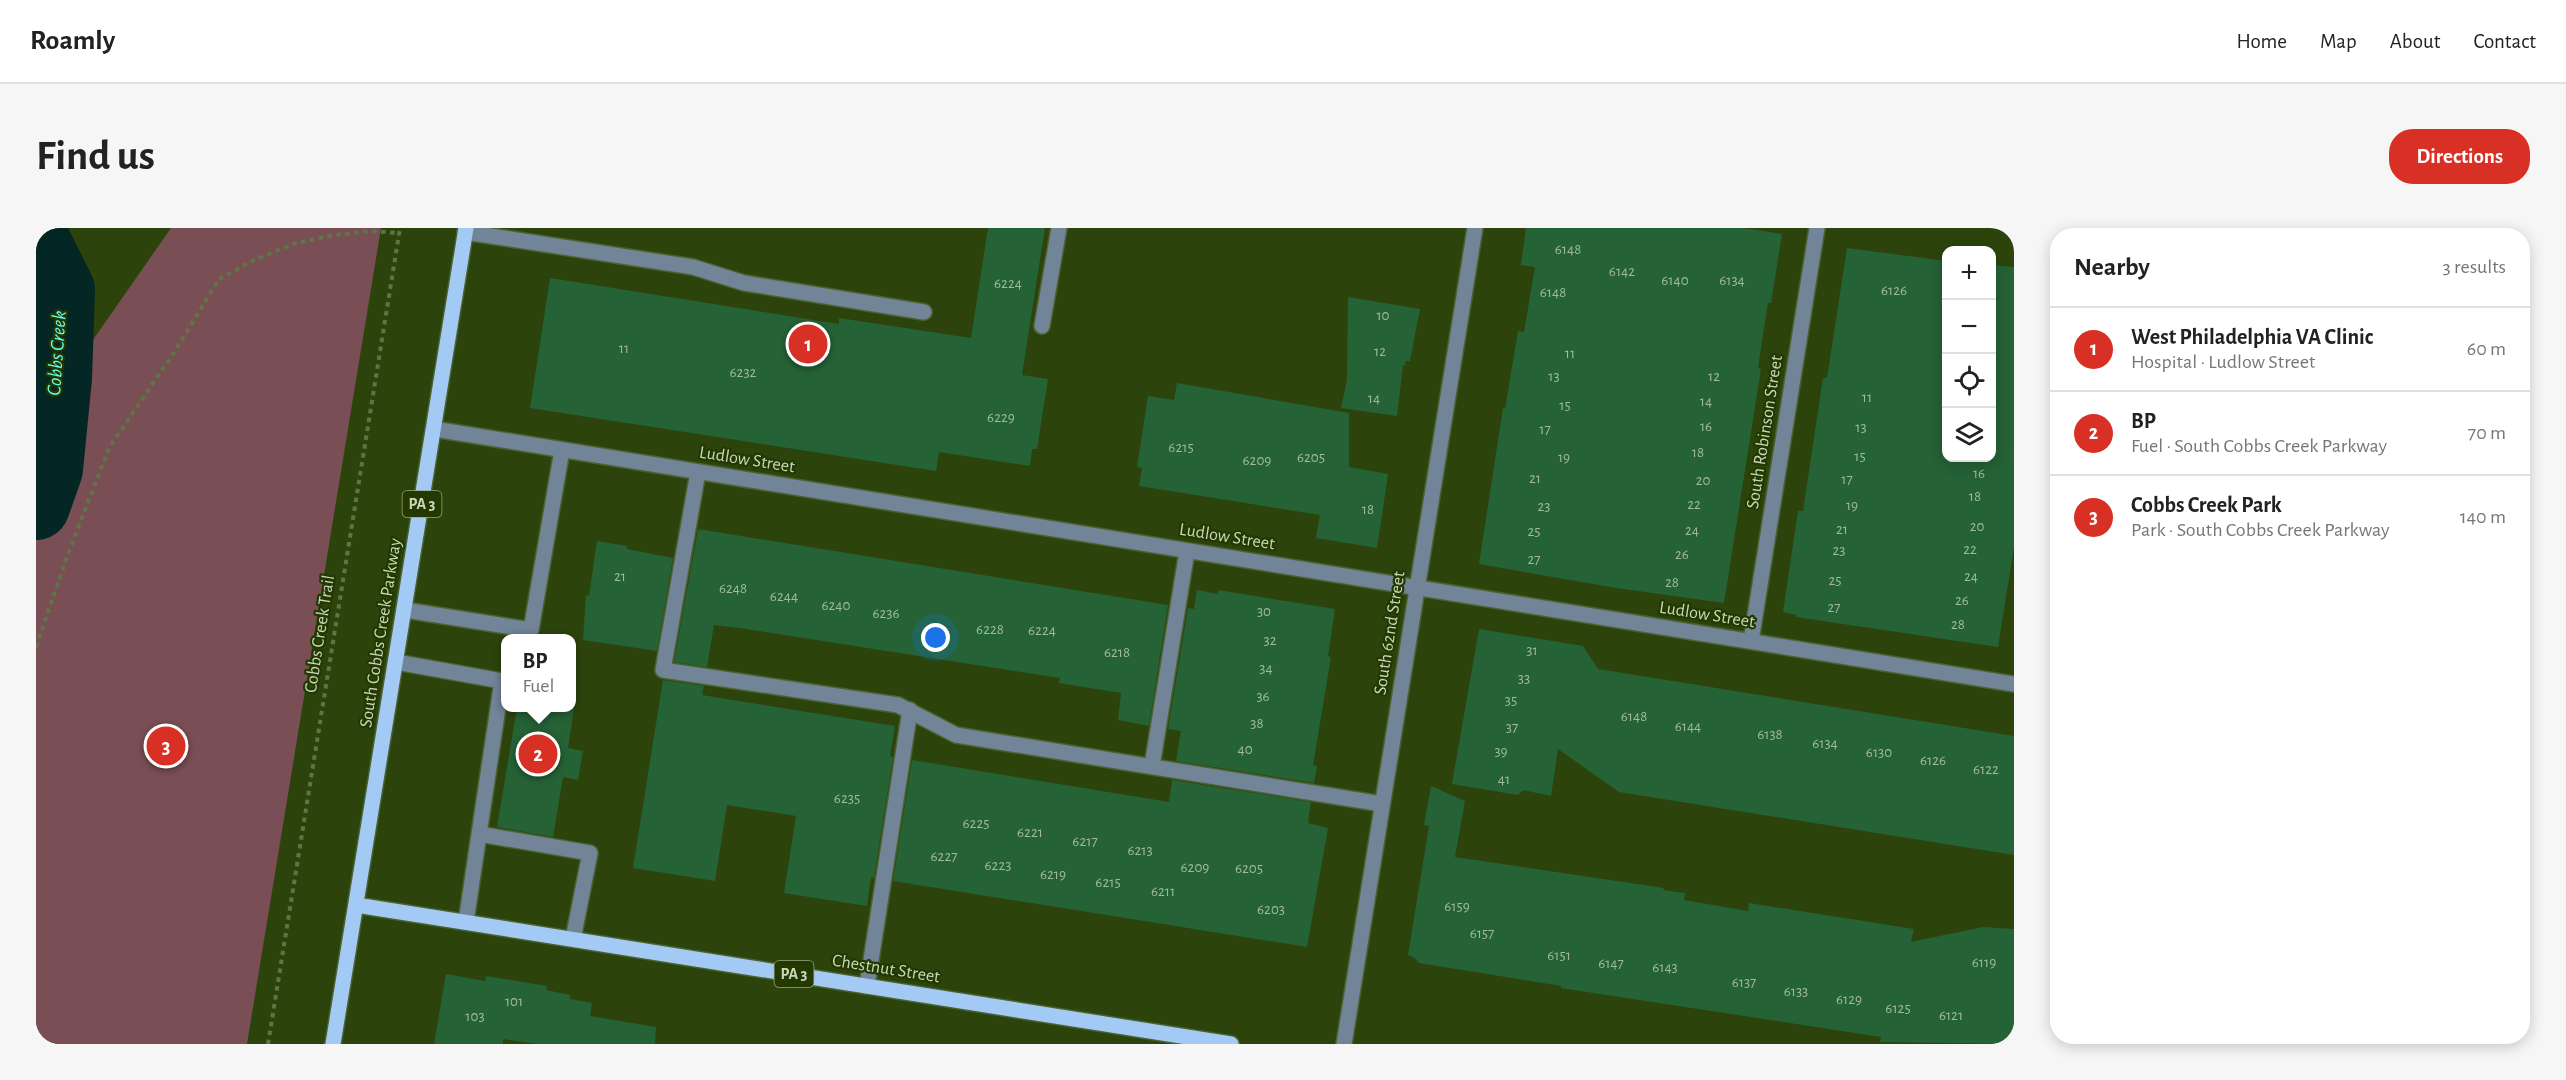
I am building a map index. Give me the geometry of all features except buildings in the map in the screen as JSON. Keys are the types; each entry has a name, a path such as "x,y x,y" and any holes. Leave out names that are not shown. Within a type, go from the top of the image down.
{"main road":[{"name":"South Cobbs Creek Parkway","path":"333,1044 465,230"},
{"name":"Chestnut Street","path":"356,905 1231,1044"}],"street":[{"path":"1042,326 1059,228"},
{"name":"South 62nd Street","path":"1344,1044 1475,228"},
{"name":"South Robinson Street","path":"1751,641 1817,228"},
{"path":"465,230 693,267 744,283 924,312"},
{"name":"Ludlow Street","path":"434,429 2014,684"},
{"path":"405,610 531,630 562,450"},
{"path":"698,472 663,670 898,705 956,735 1382,804"},
{"path":"1152,766 1187,551"},
{"path":"396,662 501,681"},
{"path":"466,922 501,688"},
{"path":"867,986 910,710"},
{"path":"479,834 590,853 573,939"}],"path":[{"path":"36,647 109,448 175,351 219,279 252,261 293,244 350,233 399,231"},
{"name":"Cobbs Creek Trail","path":"268,1044 399,231"}],"shaded area":[{"path":"171,228 381,228 247,1044 36,1044 36,447 51,400"}],"waterway":[{"name":"Cobbs Creek","path":"36,240 61,290 58,378 49,469 36,506"}],"place":[{"name":"West Philadelphia VA Clinic","path":"808,344"},
{"name":"Cobbs Creek Park","path":"166,746"},
{"name":"BP","path":"538,754"}]}
